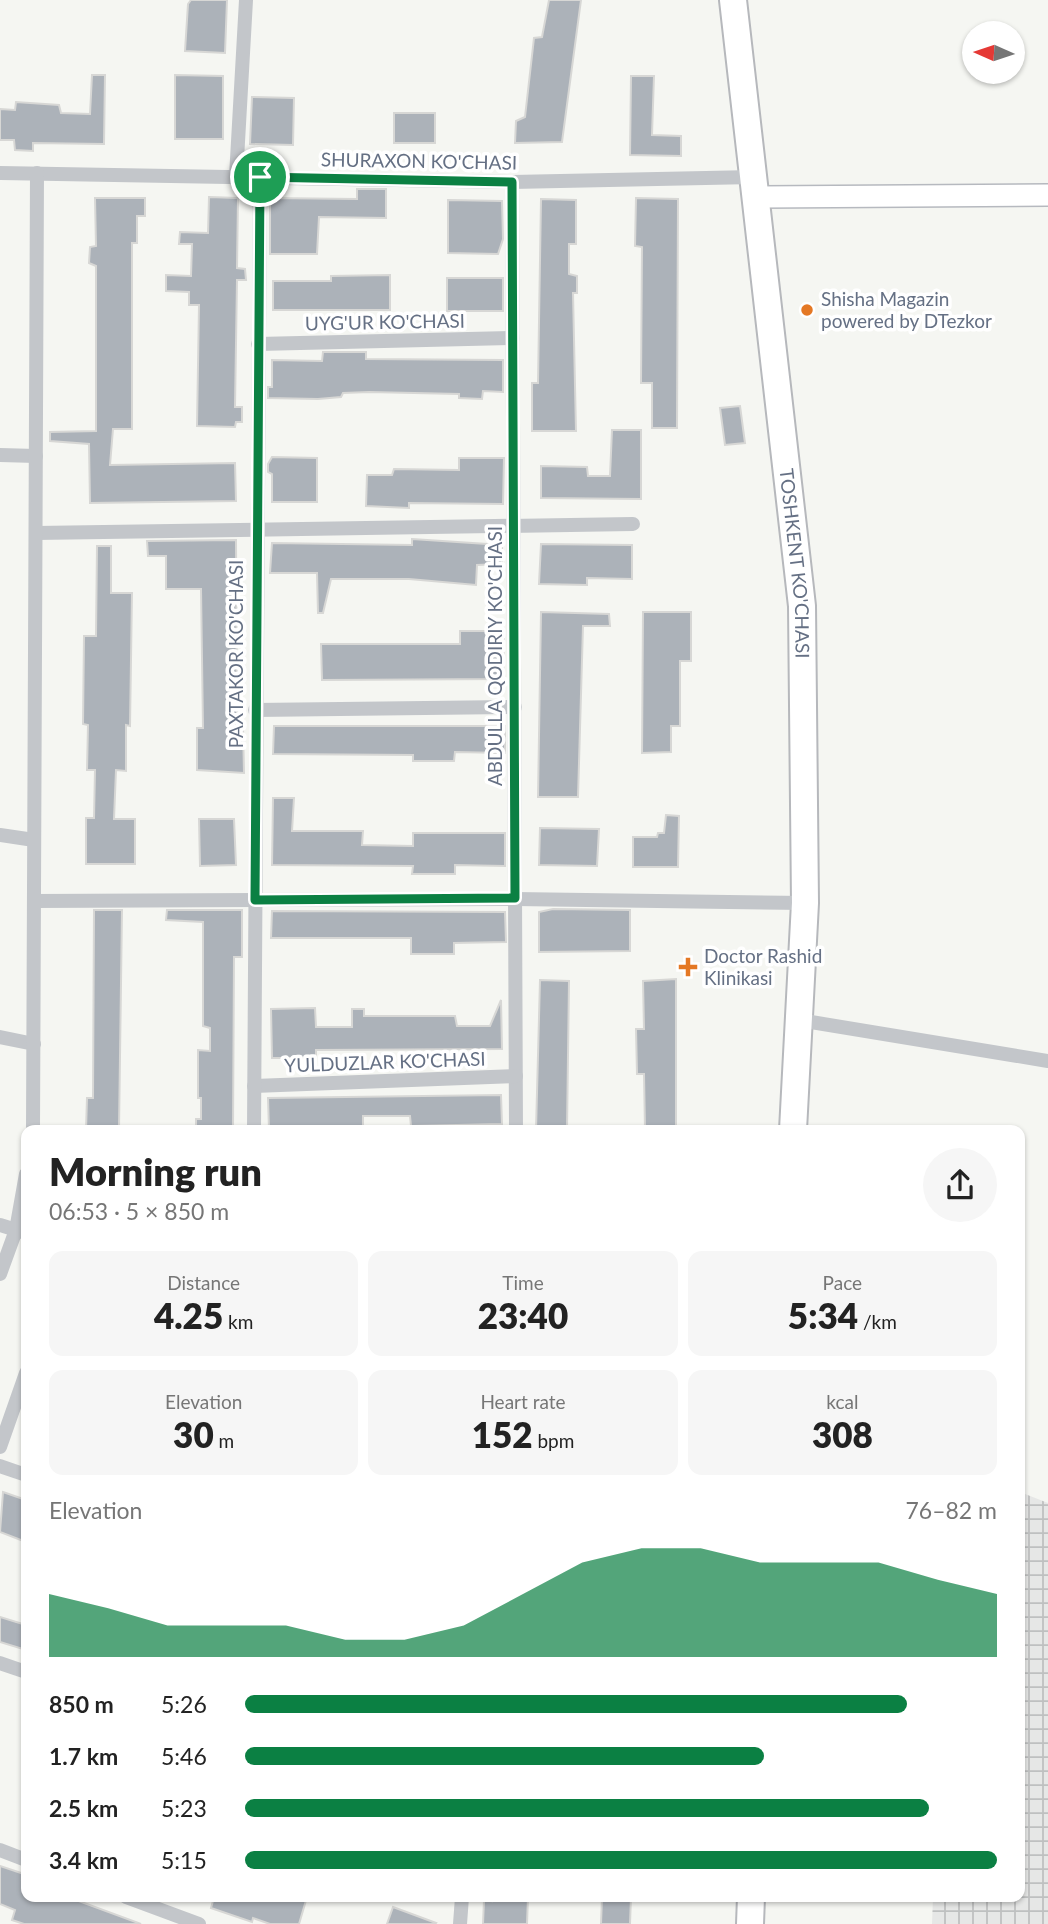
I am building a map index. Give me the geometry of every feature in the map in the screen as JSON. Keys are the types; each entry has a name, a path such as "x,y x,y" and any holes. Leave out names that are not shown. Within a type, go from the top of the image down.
{"highway":[{"name":"TOSHKENT KO'CHASI","path":"733,0 802,606 805,904 793,1125"},
{"path":"750,1924 751,1902"}],"street":[{"path":"236,177 246,0"},
{"name":"SHURAXON KO'CHASI","path":"0,173 756,187"},
{"path":"33,1125 37,173"},
{"name":"PAXTAKOR KO'CHASI","path":"254,1125 260,177"},
{"name":"ABDULLA QODIRIY KO'CHASI","path":"512,182 516,1125"},
{"path":"756,187 1048,195"},
{"name":"UYG'UR KO'CHASI","path":"258,344 513,338"},
{"path":"0,455 36,456"},
{"path":"36,533 633,524"},
{"path":"255,710 514,707"},
{"path":"0,835 34,840"},
{"path":"34,901 515,898 805,904"},
{"path":"799,1020 1048,1061"},
{"path":"0,1037 34,1044"},
{"name":"YULDUZLAR KO'CHASI","path":"254,1086 516,1076"},
{"path":"0,1225 21,1232 0,1274"},
{"path":"0,1447 21,1387"},
{"path":"0,1466 21,1473"},
{"path":"0,1663 21,1670"},
{"path":"0,1850 21,1858"},
{"path":"140,1902 199,1924"},
{"path":"460,1924 462,1902"}],"shaded area":[{"path":"1025,1494 1048,1503 1048,1924 932,1924 933,1902 1025,1902"}],"building":[{"path":"191,0 227,0 225,53 185,51 188,4"},
{"path":"549,0 581,0 562,142 515,143 516,121 525,117 534,38 542,37"},
{"path":"92,75 105,75 104,144 33,143 33,151 15,150 14,140 0,140 0,109 15,110 16,102 59,105 61,113 90,114"},
{"path":"175,75 223,76 223,139 175,139"},
{"path":"631,76 654,76 652,135 681,136 681,156 630,155"},
{"path":"252,97 294,98 293,145 250,144"},
{"path":"394,113 435,113 435,143 394,143"},
{"path":"357,189 386,189 386,218 319,217 317,254 270,254 270,198 357,199"},
{"path":"209,197 238,198 237,268 245,269 246,280 237,280 235,407 242,407 242,422 236,422 235,427 197,426 199,305 189,305 189,292 166,291 166,275 191,276 192,244 179,244 180,232 208,233"},
{"path":"95,198 145,198 145,216 137,216 137,243 132,243 132,429 113,429 110,465 235,463 236,501 90,503 89,444 50,441 50,432 96,431 96,266 89,263 90,247 96,246"},
{"path":"636,198 678,199 677,428 652,428 652,383 641,383 642,247 635,246"},
{"path":"541,199 576,200 576,244 569,244 569,274 577,276 577,293 573,293 576,431 532,431 532,383 538,383"},
{"path":"448,200 502,201 503,239 498,254 448,253"},
{"path":"390,275 390,310 273,310 273,281 331,281 331,276"},
{"path":"447,278 503,278 503,311 447,311"},
{"path":"323,352 366,352 366,359 503,360 503,392 483,391 482,399 459,398 459,394 369,392 343,393 341,397 318,399 268,398 268,387 272,387 272,360 322,361"},
{"path":"740,406 745,443 725,445 720,408"},
{"path":"612,430 641,430 641,499 541,498 541,466 587,467 588,476 610,476"},
{"path":"272,457 317,458 317,502 272,502 272,474 268,472 268,464"},
{"path":"459,458 504,458 503,504 409,503 409,508 366,506 367,475 392,475 394,469 459,470"},
{"path":"412,539 502,545 502,564 477,565 476,585 409,579 331,579 323,613 318,613 317,573 270,573 272,543 412,545"},
{"path":"236,540 237,728 243,727 244,773 197,770 197,728 203,728 201,589 166,589 166,556 148,556 147,541"},
{"path":"541,544 632,545 632,579 587,578 587,585 539,584"},
{"path":"97,546 111,546 111,593 132,593 130,726 126,725 126,771 116,770 114,819 135,819 135,864 86,864 86,818 94,818 95,770 87,770 88,725 83,724 84,636 96,636"},
{"path":"541,612 609,614 610,626 583,626 578,797 538,797"},
{"path":"643,612 691,612 691,661 680,661 680,726 671,726 671,752 642,753"},
{"path":"460,631 504,631 503,679 322,680 321,644 460,644"},
{"path":"274,726 505,726 505,753 455,752 454,761 413,761 413,755 273,754"},
{"path":"273,798 294,798 292,831 363,831 362,845 413,846 413,833 505,833 505,866 455,865 455,874 412,874 413,866 272,865"},
{"path":"666,815 679,816 678,867 633,867 633,837 657,837 658,833 664,833"},
{"path":"199,819 234,819 236,865 200,866"},
{"path":"540,828 599,829 597,866 539,865"},
{"path":"553,909 630,910 630,951 539,952 539,912"},
{"path":"94,910 122,910 119,1125 86,1125 87,1098 93,1098"},
{"path":"167,910 242,910 242,957 234,957 233,1125 196,1125 196,1119 201,1119 198,1050 210,1051 210,1028 203,1026 203,922 166,920"},
{"path":"272,911 505,912 506,942 454,943 454,954 411,954 411,938 271,938"},
{"path":"676,979 676,1125 645,1125 644,1074 637,1074 636,1029 644,1029 643,981"},
{"path":"540,980 569,981 567,1125 536,1125"},
{"path":"501,1000 502,1049 316,1050 316,1058 272,1058 271,1009 315,1008 316,1027 352,1027 352,1009 364,1009 364,1016 455,1016 457,1026 490,1026"},
{"path":"501,1095 502,1124 411,1125 410,1116 363,1116 363,1125 269,1125 268,1098"},
{"path":"3,1492 21,1498 21,1540 0,1532"},
{"path":"0,1617 21,1623 21,1648 0,1642"},
{"path":"0,1866 21,1873 21,1902 82,1902 141,1924 24,1924 12,1920 15,1910 0,1904"},
{"path":"213,1902 306,1902 299,1924 270,1924 253,1918 252,1922 211,1908"},
{"path":"484,1902 528,1902 527,1924 483,1924"},
{"path":"602,1902 631,1902 630,1924 601,1924"},
{"path":"393,1907 436,1923 387,1924"}],"place":[{"name":"Shisha Magazin powered by DTezkor","path":"807,310"},
{"name":"Doctor Rashid Klinikasi","path":"688,967"}],"route":[{"path":"260,177 512,182 515,898 255,900 260,177"}]}
